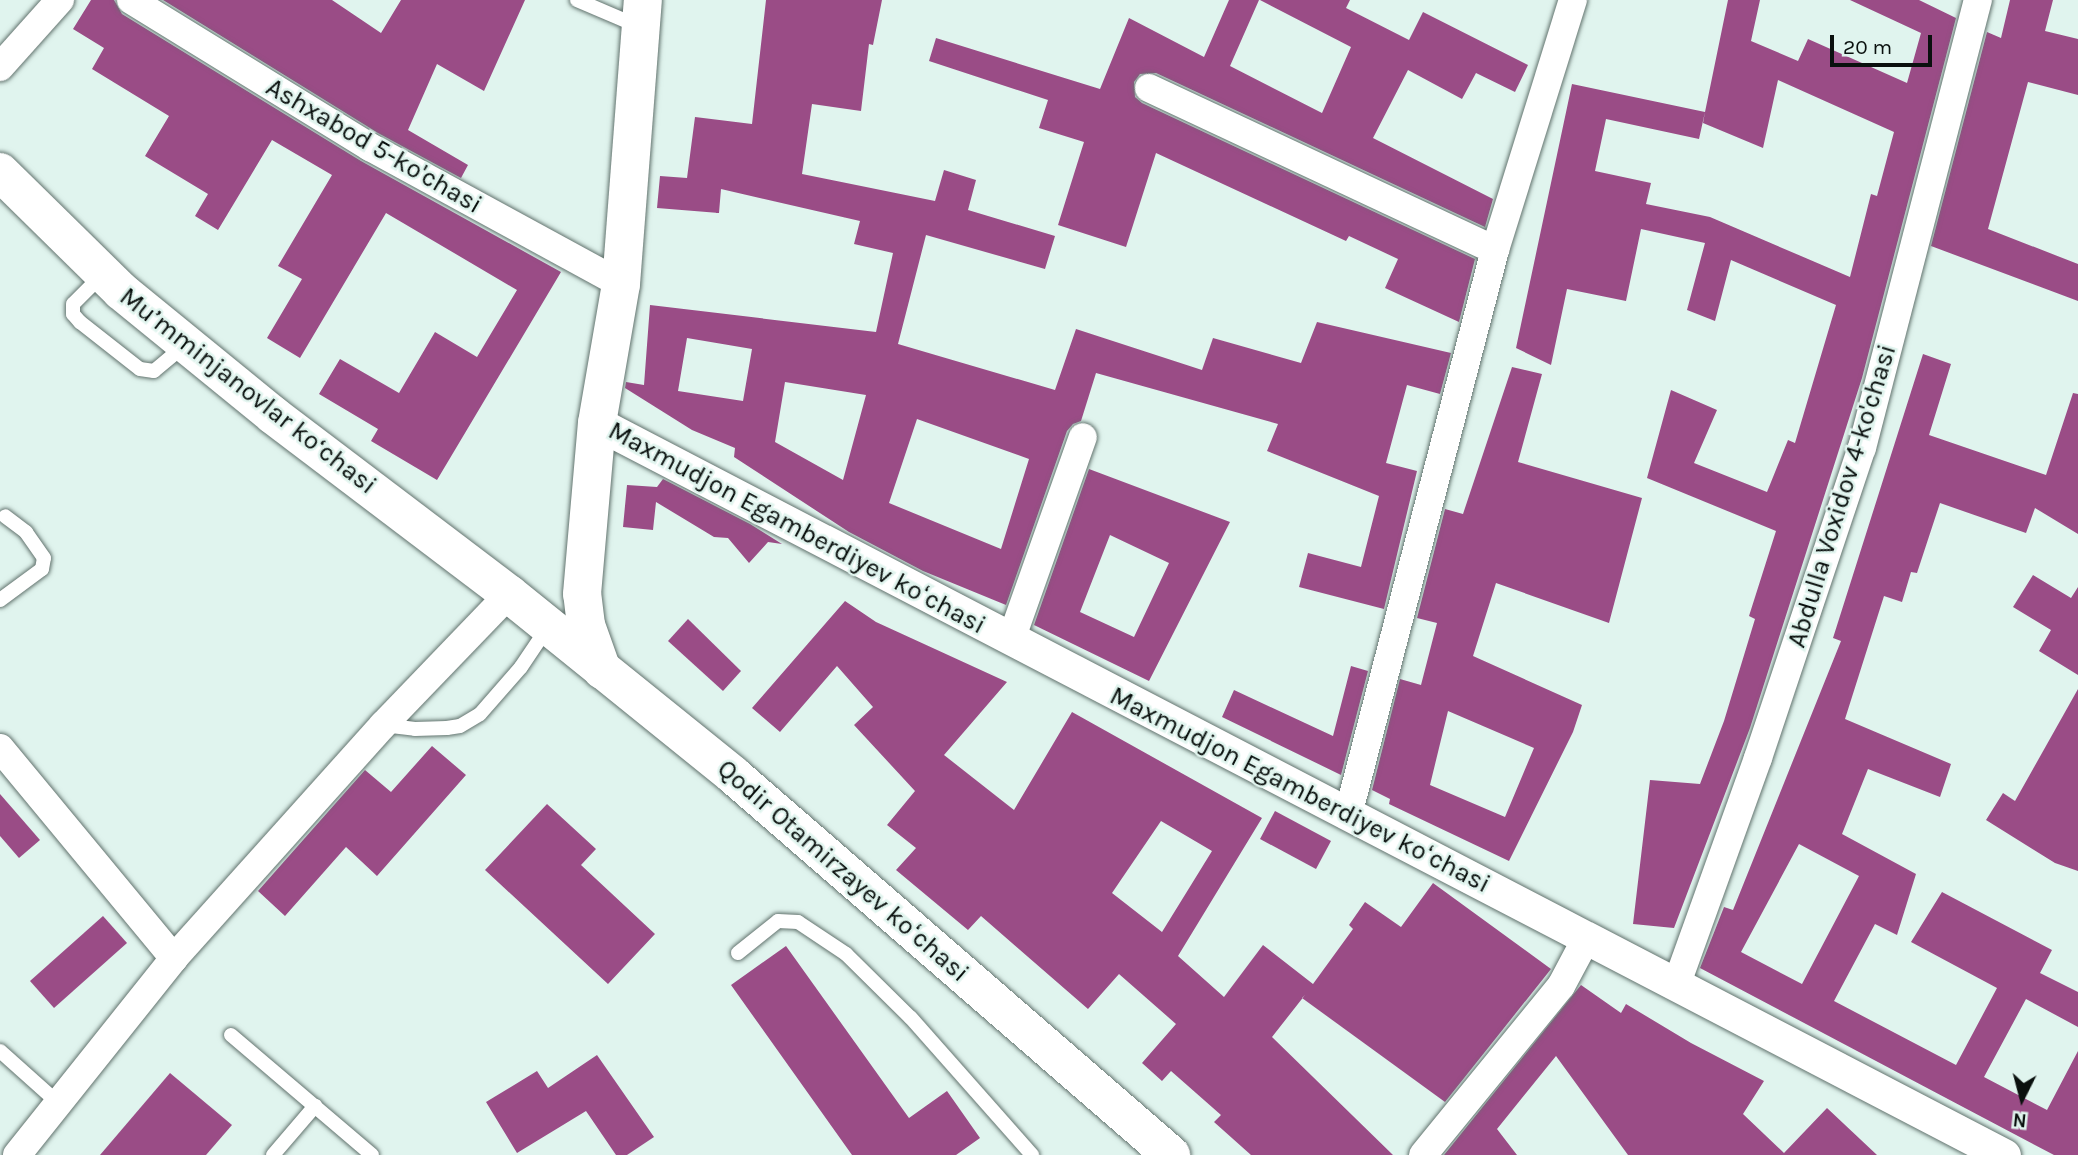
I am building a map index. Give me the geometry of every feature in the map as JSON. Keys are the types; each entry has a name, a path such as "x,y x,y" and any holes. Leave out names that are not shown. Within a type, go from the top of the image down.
{"main road":[{"path":"602,670 586,625 582,594 597,423 621,284 642,14"},
{"name":"Mu’mminjanovlar ko‘chasi","path":"0,172 103,274 186,345 273,415 509,594"},
{"name":"Qodir Otamirzayev koʻchasi","path":"509,594 733,775 1171,1155"}],"street":[{"path":"0,67 60,0"},
{"name":"Ashxabod 5-ko'chasi","path":"131,0 370,146 621,284"},
{"path":"1348,814 1495,250 1573,0"},
{"name":"Abdulla Voxidov 4-ko'chasi","path":"1677,984 1758,758 1862,449 1978,0"},
{"path":"1149,88 1495,250"},
{"name":"Maxmudjon Egamberdiyev koʻchasi","path":"597,423 2004,1155"},
{"path":"1010,640 1083,437"},
{"path":"17,1155 174,958 383,726 509,594"},
{"path":"0,748 174,958"},
{"path":"1423,1155 1511,1051 1561,986 1587,937"}],"lane":[{"path":"577,0 642,14"},
{"path":"103,274 73,304 73,314 80,322 140,369 154,371 186,345"},
{"path":"0,600 42,569 44,558 26,532 5,516"},
{"path":"383,726 447,728 460,726 480,714 521,667 548,626"},
{"path":"738,953 778,921 798,922 846,954 911,1018 1029,1154"},
{"path":"231,1035 372,1155"},
{"path":"0,1051 57,1102"},
{"path":"273,1155 315,1106"}],"building":[{"path":"91,0 114,0 122,14 361,161 561,272 437,480 371,441 378,429 319,394 340,359 399,393 435,332 477,357 517,290 386,213 300,358 267,338 302,279 278,266 332,175 272,140 218,230 195,216 208,194 145,156 169,116 92,69 104,48 73,29"},
{"path":"163,0 332,0 381,33 401,0 525,0 484,91 437,64 408,130 468,165 461,178 378,133"},
{"path":"766,0 882,0 873,45 869,44 861,111 812,104 802,174 935,201 944,170 976,180 968,210 1055,236 1045,269 926,235 898,344 1055,390 1076,329 1202,370 1213,338 1301,363 1317,322 1451,353 1440,394 1407,385 1386,463 1417,471 1384,609 1299,587 1308,553 1361,567 1379,496 1267,451 1278,424 1096,373 1081,421 1073,424 1067,431 1006,605 923,571 849,532 734,457 735,448 692,430 625,388 626,382 644,385 650,305 876,332 893,253 854,244 860,221 721,189 719,213 657,208 660,176 687,178 695,117 752,124","holes":["687,338 752,349 743,401 678,391","785,382 866,395 843,480 775,442","917,419 1029,459 1001,549 889,503"]},
{"path":"1229,0 1259,0 1230,66 1322,113 1351,47 1260,0 1350,0 1346,8 1409,40 1423,12 1528,65 1515,92 1476,73 1462,99 1408,70 1373,138 1493,199 1485,227 1156,73 1140,74 1134,82 1135,97 1142,103 1475,259 1459,322 1385,288 1398,259 1349,236 1346,241 1156,153 1126,247 1058,225 1084,142 1039,128 1048,100 929,61 936,38 1100,89 1129,18 1204,57"},
{"path":"1728,0 1760,0 1751,41 1798,61 1808,39 1907,83 1921,33 1850,0 1919,0 1956,18 1862,378 1750,728 1674,928 1633,924 1650,780 1700,784 1724,721 1755,619 1749,616 1776,531 1647,478 1671,390 1717,410 1694,463 1767,492 1788,440 1795,443 1836,305 1731,260 1715,321 1687,310 1705,243 1641,229 1626,301 1567,289 1551,365 1516,348 1572,84 1705,112","holes":["1778,80 1894,132 1877,196 1871,194 1850,277 1710,217 1646,204 1651,183 1595,171 1606,119 1699,139 1705,112 1703,123 1763,148"]},
{"path":"2010,0 2053,0 2045,31 2078,39 2078,95 2028,82 1988,229 2078,264 2078,301 1931,246 1987,32 2001,38"},
{"path":"1923,354 1951,364 1929,435 2046,475 2073,393 2078,394 2078,534 2035,508 2026,533 1940,503 1917,573 1911,572 1902,602 1884,596 1845,719 1951,764 1940,797 1868,769 1842,834 1916,874 1897,935 1875,924 1834,1001 1956,1065 1997,988 1911,942 1942,892 2052,950 2040,973 2078,992 2078,1027 2026,999 1984,1077 2047,1110 2078,1051 2078,1155 2054,1155 1700,968 1724,907 1733,910 1841,641 1833,638","holes":["1799,844 1859,876 1802,984 1741,952"]},
{"path":"1512,367 1542,374 1518,462 1642,498 1609,623 1496,583 1473,656 1582,705 1573,732 1509,861 1389,804 1390,799 1372,790 1400,679 1421,685 1437,623 1417,618 1445,509 1463,514","holes":["1448,711 1534,748 1505,817 1430,785"]},
{"path":"1089,469 1230,522 1149,681 1034,625","holes":["1110,535 1169,563 1134,637 1080,612"]},
{"path":"663,479 750,524 782,544 768,542 749,563 728,538 714,537 656,502 653,530 623,527 627,485 657,487"},
{"path":"2033,575 2071,598 2078,587 2078,675 2039,651 2051,630 2013,607"},
{"path":"845,601 876,622 1007,682 944,755 1014,810 1072,712 1262,818 1178,956 1224,997 1263,945 1313,984 1353,929 1349,925 1365,902 1401,927 1433,883 1551,969 1445,1102 1302,998 1272,1037 1393,1155 1251,1155 1214,1122 1221,1115 1171,1071 1162,1081 1142,1063 1176,1024 1119,974 1088,1009 981,916 968,930 896,870 916,848 887,825 915,791 854,725 873,707 837,666 780,732 752,708","holes":["1161,821 1212,851 1162,932 1112,893"]},
{"path":"688,619 741,671 723,691 668,641"},
{"path":"1351,666 1368,671 1341,775 1222,717 1234,690 1333,736"},
{"path":"2078,689 2078,871 2055,863 1986,820 2003,793 2015,801"},
{"path":"432,746 466,775 377,876 346,847 285,916 258,891 365,770 391,792"},
{"path":"0,794 40,840 19,858 0,836"},
{"path":"547,804 596,849 581,865 655,934 608,984 485,870"},
{"path":"1275,811 1331,841 1316,869 1260,839"},
{"path":"103,916 127,943 54,1008 30,981"},
{"path":"786,946 909,1118 947,1091 980,1138 956,1155 852,1155 731,985"},
{"path":"1581,985 1621,1013 1626,1004 1691,1043 1764,1081 1743,1114 1784,1153 1827,1108 1877,1155 1628,1155 1556,1056 1497,1129 1517,1155 1444,1155"},
{"path":"597,1055 654,1137 627,1155 616,1155 586,1111 517,1153 486,1102 537,1071 548,1088"},
{"path":"170,1073 232,1125 206,1155 100,1155"}]}
